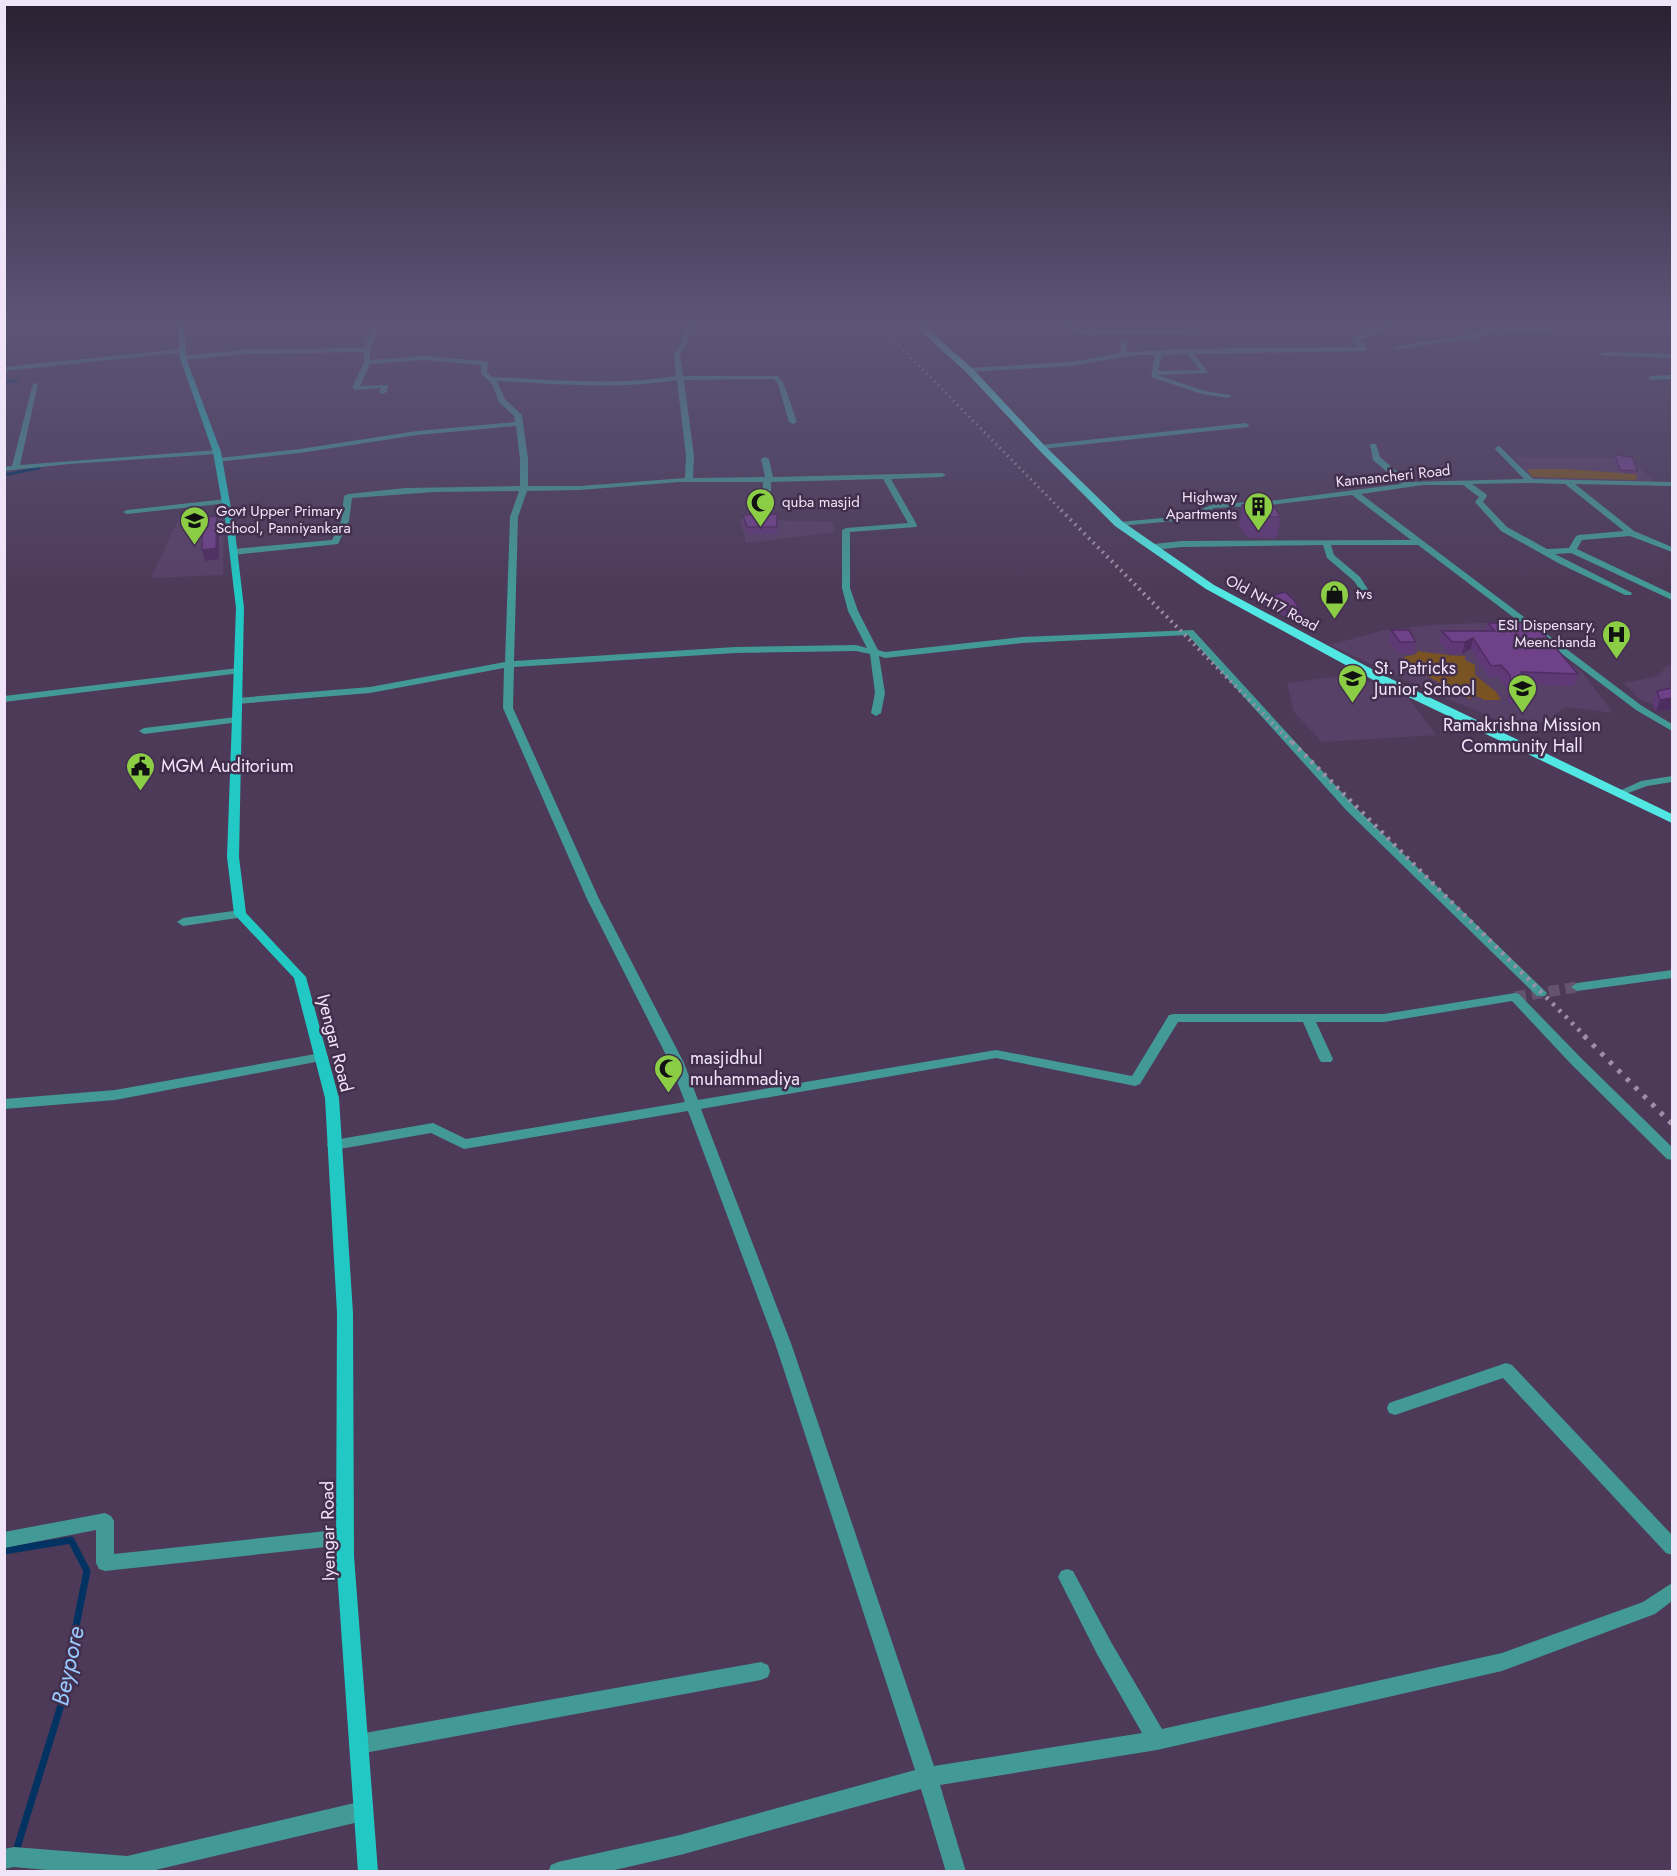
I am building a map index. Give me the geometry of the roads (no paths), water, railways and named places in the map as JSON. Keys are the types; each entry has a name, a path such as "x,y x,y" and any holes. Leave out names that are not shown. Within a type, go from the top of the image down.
{"main road":[{"path":"203,414 218,456 240,608 233,857 240,914"},
{"name":"Old NH17 Road","path":"1010,414 1119,524 1210,587 1379,678 1672,819"},
{"name":"Iyengar Road","path":"240,914 300,977 332,1098 345,1313 345,1537 368,1872"}],"street":[{"path":"16,467 28,414"},
{"path":"516,414 524,459 524,489 514,517 508,708 593,899 677,1063 784,1346 957,1872"},
{"path":"684,414 690,456 688,479"},
{"path":"790,414 793,422"},
{"path":"4,469 300,451 417,433 519,424"},
{"path":"1041,447 1245,425"},
{"path":"1373,446 1376,458 1407,485"},
{"path":"1499,448 1531,481"},
{"path":"765,459 770,476 767,480 767,493"},
{"path":"233,552 335,542 345,520 348,496 388,490 598,487 688,479 767,480 942,475"},
{"path":"876,713 880,693 874,652 853,611 846,588 846,530 913,525 885,477"},
{"name":"Kannancheri Road","path":"1119,524 1186,518 1214,506 1270,503 1407,485 1531,481 1672,484"},
{"path":"1464,482 1483,496 1479,502 1504,529 1628,592"},
{"path":"1567,482 1631,533 1672,550"},
{"path":"1355,493 1638,708 1672,728"},
{"path":"127,512 226,501"},
{"path":"1572,550 1579,538 1631,533"},
{"path":"1153,547 1182,544 1418,542"},
{"path":"1326,543 1330,556 1357,579 1370,597"},
{"path":"1546,552 1572,550 1672,597"},
{"path":"237,701 370,690 510,664 735,650 856,648 885,655 1022,640 1190,632 1351,809 1541,993"},
{"path":"4,699 238,671"},
{"path":"144,731 236,720"},
{"path":"1620,793 1645,783 1672,779"},
{"path":"183,922 240,914"},
{"path":"1577,987 1670,977"},
{"path":"334,1145 433,1128 464,1144 996,1054 1135,1081 1174,1018 1384,1018 1515,997 1576,1061 1672,1155"},
{"path":"1308,1018 1326,1059"},
{"path":"4,1104 115,1095 321,1057"},
{"path":"1395,1408 1506,1370 1672,1547"},
{"path":"4,1540 105,1521 105,1563 345,1537"},
{"path":"1067,1577 1104,1648 1157,1740"},
{"path":"558,1872 680,1845 927,1777 1157,1740 1502,1662 1649,1608 1672,1592"},
{"path":"359,1744 761,1671"},
{"path":"4,1859 14,1857 127,1866 363,1811"}],"waterway":[{"path":"4,475 39,468"},
{"name":"Beypore","path":"4,1551 71,1540 87,1571 73,1641 74,1663 16,1851"}],"tunnel":[{"path":"1515,997 1577,987"}],"railway":[{"path":"966,414 1062,511"},
{"path":"1061,510 1293,744"},
{"path":"1292,742 1586,1037"},
{"path":"1584,1036 1672,1124"}],"place":[{"name":"quba masjid","path":"761,528"},
{"name":"Highway Apartments","path":"1258,532"},
{"name":"Govt Upper Primary School, Panniyankara","path":"195,546"},
{"name":"tvs","path":"1335,620"},
{"name":"ESI Dispensary, Meenchanda","path":"1617,660"},
{"name":"St. Patricks Junior School","path":"1353,704"},
{"name":"Ramakrishna Mission Community Hall","path":"1522,714"},
{"name":"MGM Auditorium","path":"140,792"},
{"name":"masjidhul muhammadiya","path":"669,1094"}]}
